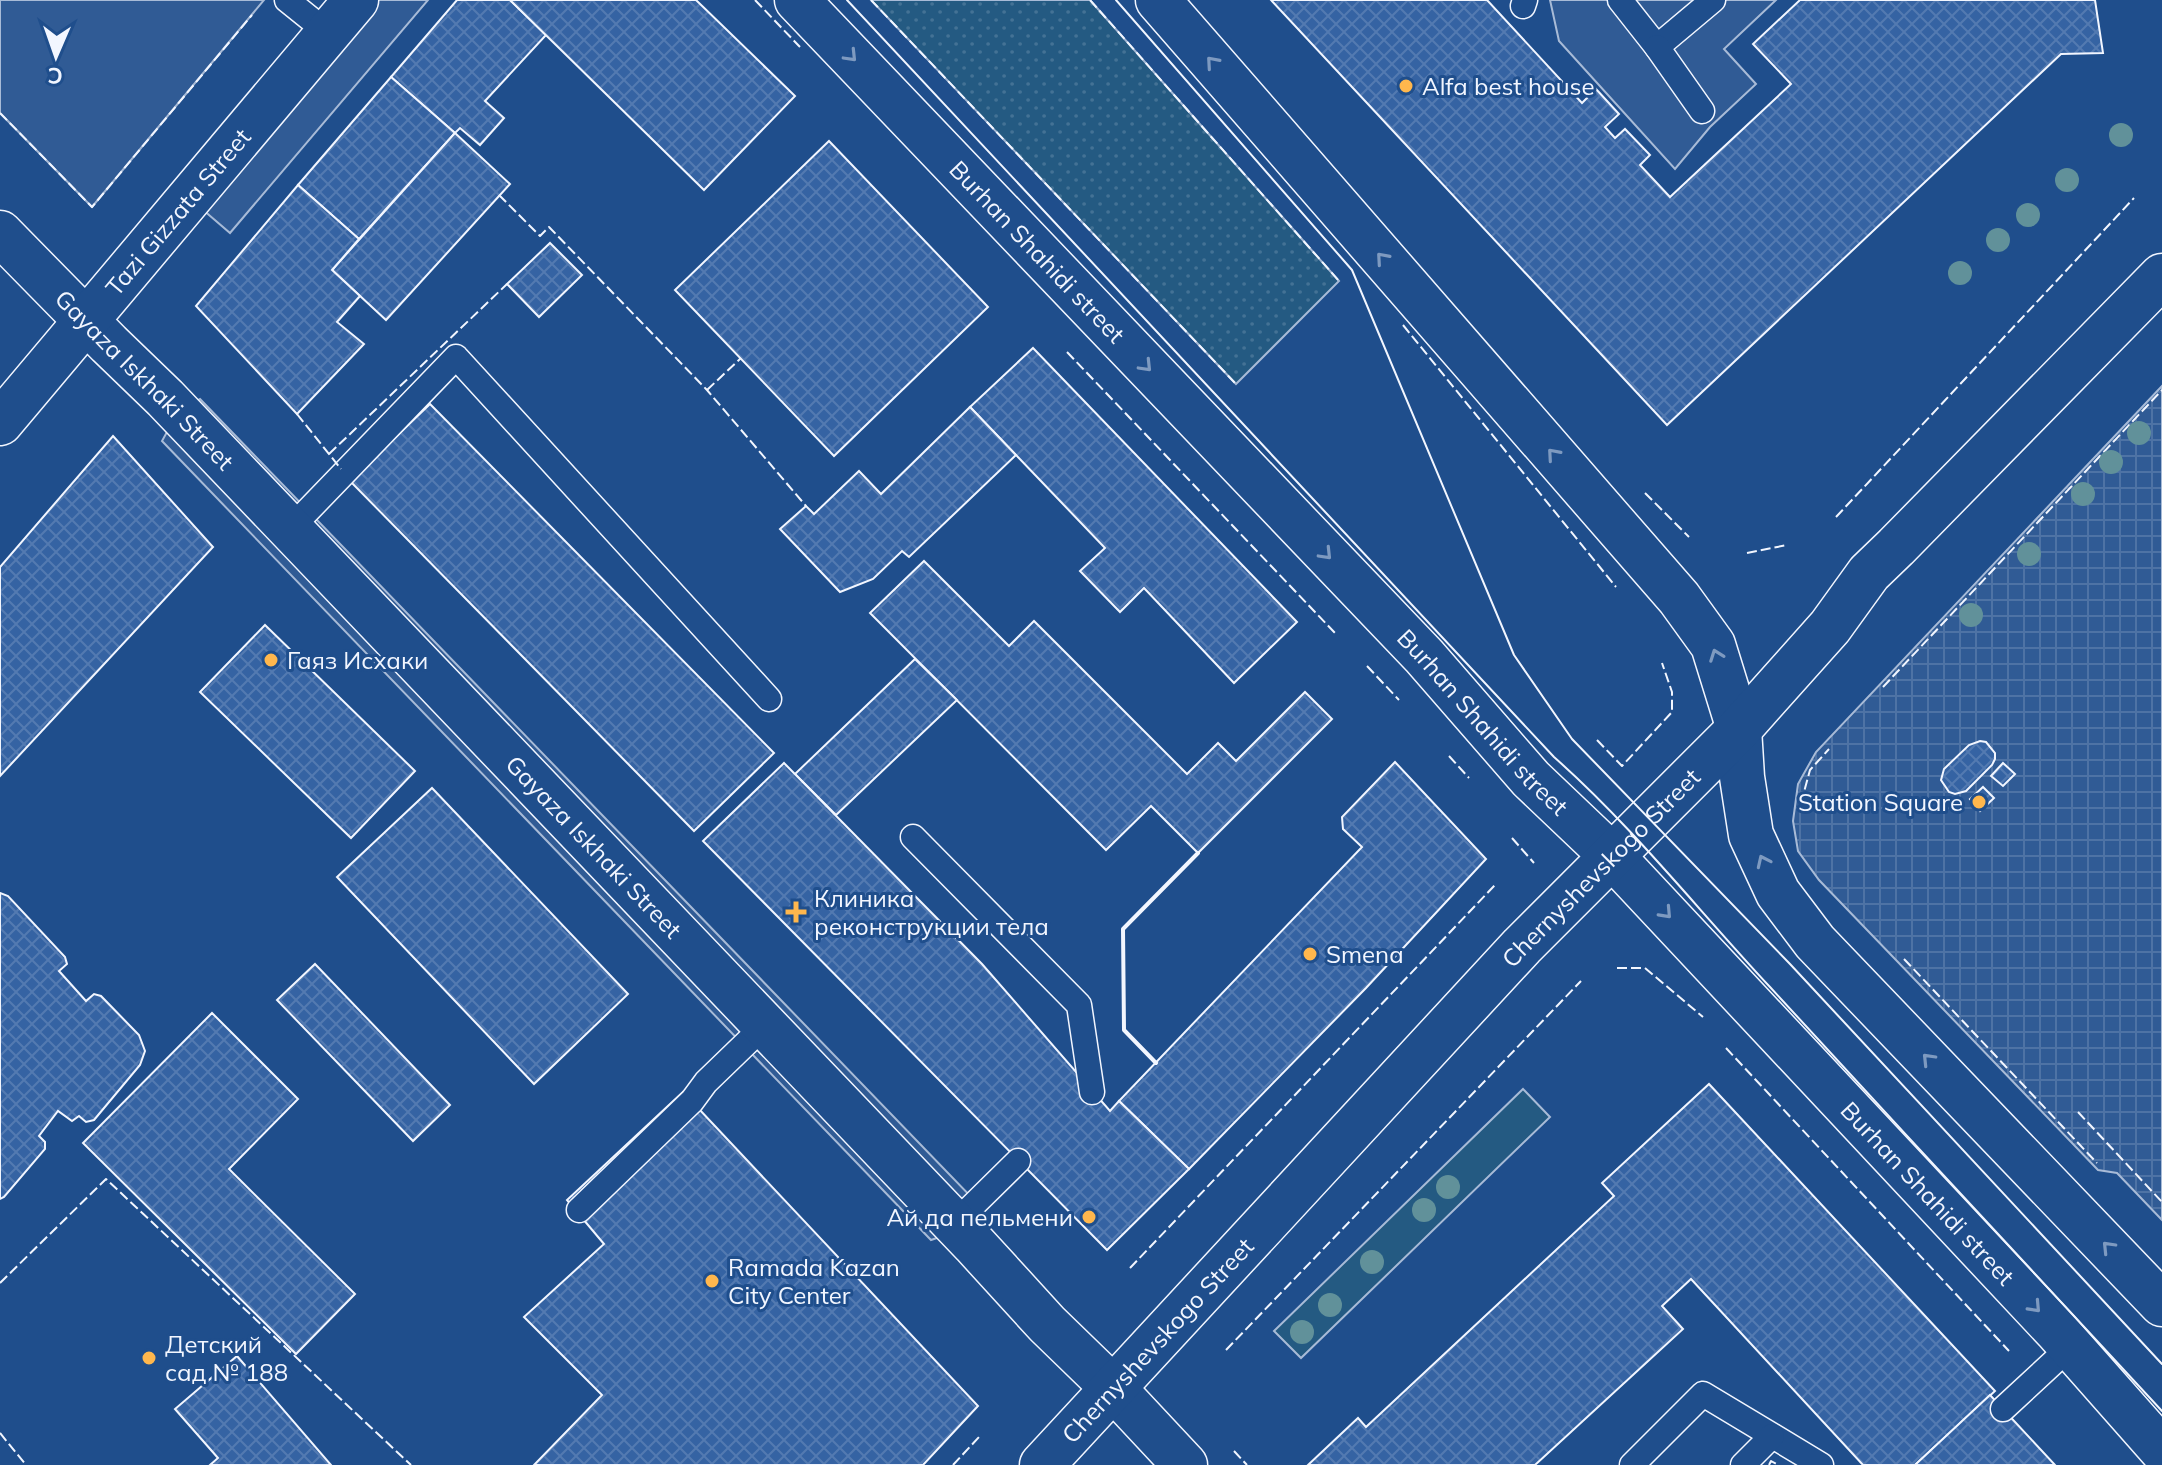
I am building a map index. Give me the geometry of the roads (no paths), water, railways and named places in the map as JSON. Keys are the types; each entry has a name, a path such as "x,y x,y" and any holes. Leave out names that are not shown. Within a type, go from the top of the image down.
{"street":[{"name":"Tazi Gizzata Street","path":"0,423 356,0"},
{"name":"Burhan Shahidi street","path":"797,0 1424,656 1531,779 1612,856 2071,1346 2162,1450"},
{"path":"1172,5 1679,598 1713,645 1739,729 1742,777 1751,835 1778,893 1815,942 2162,1304"},
{"name":"Gayaza Iskhaki Street","path":"0,233 165,398 1185,1465"},
{"name":"Chernyshevskogo Street","path":"1042,1465 1522,946 1739,729 1830,627 1869,573 2162,276"}],"lane":[{"path":"287,0 328,33"},
{"path":"1620,0 1702,111"},
{"path":"1657,47 1713,0"},
{"path":"290,529 456,357 769,699"},
{"path":"913,837 1079,1005 1092,1092"},
{"path":"579,1210 692,1101 706,1082 764,1026"},
{"path":"954,1224 1018,1161"},
{"path":"2003,1409 2071,1346"},
{"path":"1632,1465 1703,1394 1821,1465"},
{"path":"1743,1465 1772,1436"}],"tram line":[{"path":"847,0 1554,757 1638,840 1743,958 2162,1411"},
{"path":"1116,0 1352,270 1514,655 1572,739 1790,964 2162,1364"}],"place":[{"name":"Alfa best house","path":"1406,86"},
{"name":"Гаяз Исхаки","path":"271,660"},
{"name":"Station Square","path":"1979,802"},
{"name":"Клиника реконструкции тела","path":"796,912"},
{"name":"Smena","path":"1310,954"},
{"name":"Ай да пельмени","path":"1089,1217"},
{"name":"Ramada Kazan City Center","path":"712,1281"},
{"name":"Детский сад № 188","path":"149,1358"}]}
